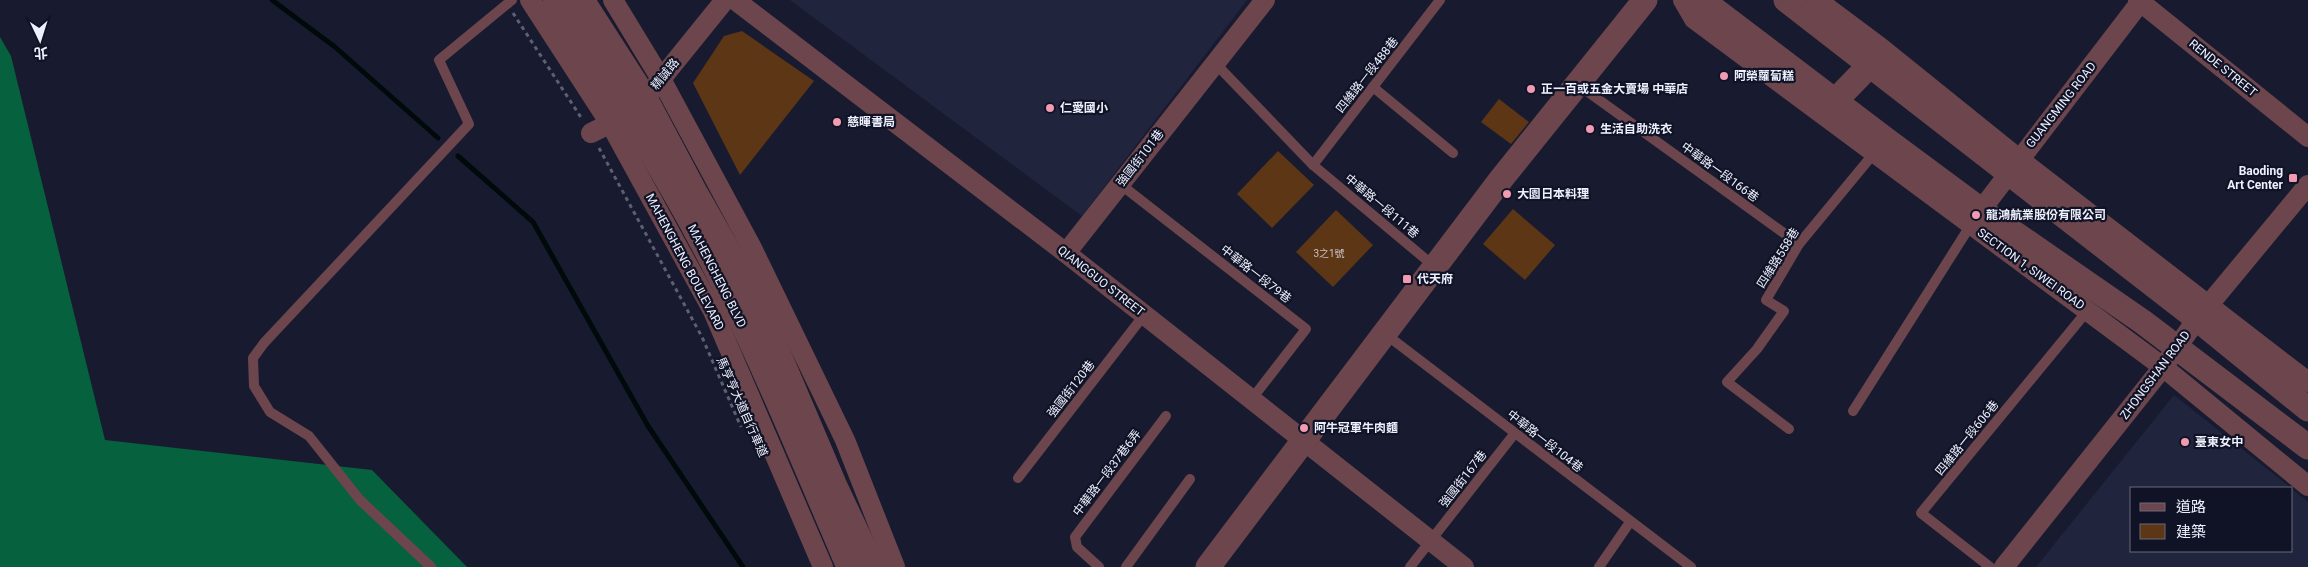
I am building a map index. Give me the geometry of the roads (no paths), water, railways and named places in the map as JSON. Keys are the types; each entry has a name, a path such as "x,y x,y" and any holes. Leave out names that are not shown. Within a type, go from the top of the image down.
{"street":[{"name":"MAHENGHENG BOULEVARD","path":"530,0 628,112 696,194 743,299 873,567"},
{"path":"555,0 628,112"},
{"name":"MAHENGHENG BOULEVARD","path":"582,0 628,112 743,299 844,440 895,567"},
{"name":"MAHENGHENG BOULEVARD","path":"613,0 660,79 743,299 823,567"},
{"name":"精誠路","path":"591,133 628,112 660,79 725,0"},
{"name":"QIANGGUO STREET","path":"734,0 1066,253 1464,567"},
{"name":"強國街101巷","path":"1066,253 1265,0"},
{"path":"1208,567 1435,267 1577,84 1645,0"},
{"name":"SECTION 1, SIWEI ROAD","path":"1683,0 1694,19 1875,152 2143,322 2169,357 2308,486"},
{"name":"SECTION 1, SIWEI ROAD","path":"1702,0 1835,101 2088,310 2169,357 2308,447"},
{"path":"1786,0 1870,65 2014,166 2202,312 2308,382"},
{"path":"1817,0 1880,46 2014,166"},
{"name":"GUANGMING ROAD","path":"1976,217 2140,1"},
{"name":"RENDE STREET","path":"2140,1 2308,137"},
{"path":"1835,101 1870,65"},
{"name":"ZHONGSHAN ROAD","path":"2004,567 2169,357 2202,312 2308,185"},
{"name":"MAHENGHENG BLVD","path":"743,299 849,567"},
{"path":"2202,312 2308,409"}],"lane":[{"name":"四維路一段488巷","path":"1314,165 1440,0"},
{"path":"431,567 360,500 309,436 270,412 254,386 253,358 264,343 469,124 439,60 510,2"},
{"name":"中華路一段111巷","path":"1215,63 1314,165 1435,267"},
{"name":"中華路一段166巷","path":"1577,84 1799,244"},
{"path":"1373,87 1453,152"},
{"name":"四維路558巷","path":"1789,429 1727,382 1757,349 1784,311 1766,300 1799,244 1875,152"},
{"name":"中華路一段79巷","path":"1120,184 1306,329 1251,400"},
{"path":"1853,411 1976,217"},
{"name":"四維路一段606巷","path":"1990,567 1921,513 2088,310"},
{"name":"強國街120巷","path":"1018,478 1144,315"},
{"name":"中華路一段104巷","path":"1384,334 1691,567"},
{"name":"中華路一段37巷6弄","path":"1099,567 1076,548 1075,537 1166,416"},
{"name":"強國街167巷","path":"1410,567 1515,433"},
{"path":"1126,567 1190,479"},
{"path":"1599,567 1630,522"}],"waterway":[{"path":"272,0 335,47 438,138"},
{"path":"458,156 533,222 648,426 743,567"}],"place":[{"name":"阿榮蘿蔔糕","path":"1724,76"},
{"name":"正一百或五金大賣場 中華店","path":"1531,89"},
{"name":"仁愛國小","path":"1050,108"},
{"name":"慈暉書局","path":"837,122"},
{"name":"生活自助洗衣","path":"1590,129"},
{"name":"Baoding Art Center","path":"2293,178"},
{"name":"大園日本料理","path":"1507,194"},
{"name":"龍鴻航業股份有限公司","path":"1976,215"},
{"name":"代天府","path":"1407,279"},
{"name":"阿牛冠軍牛肉麵","path":"1304,428"},
{"name":"臺東女中","path":"2185,442"}]}
